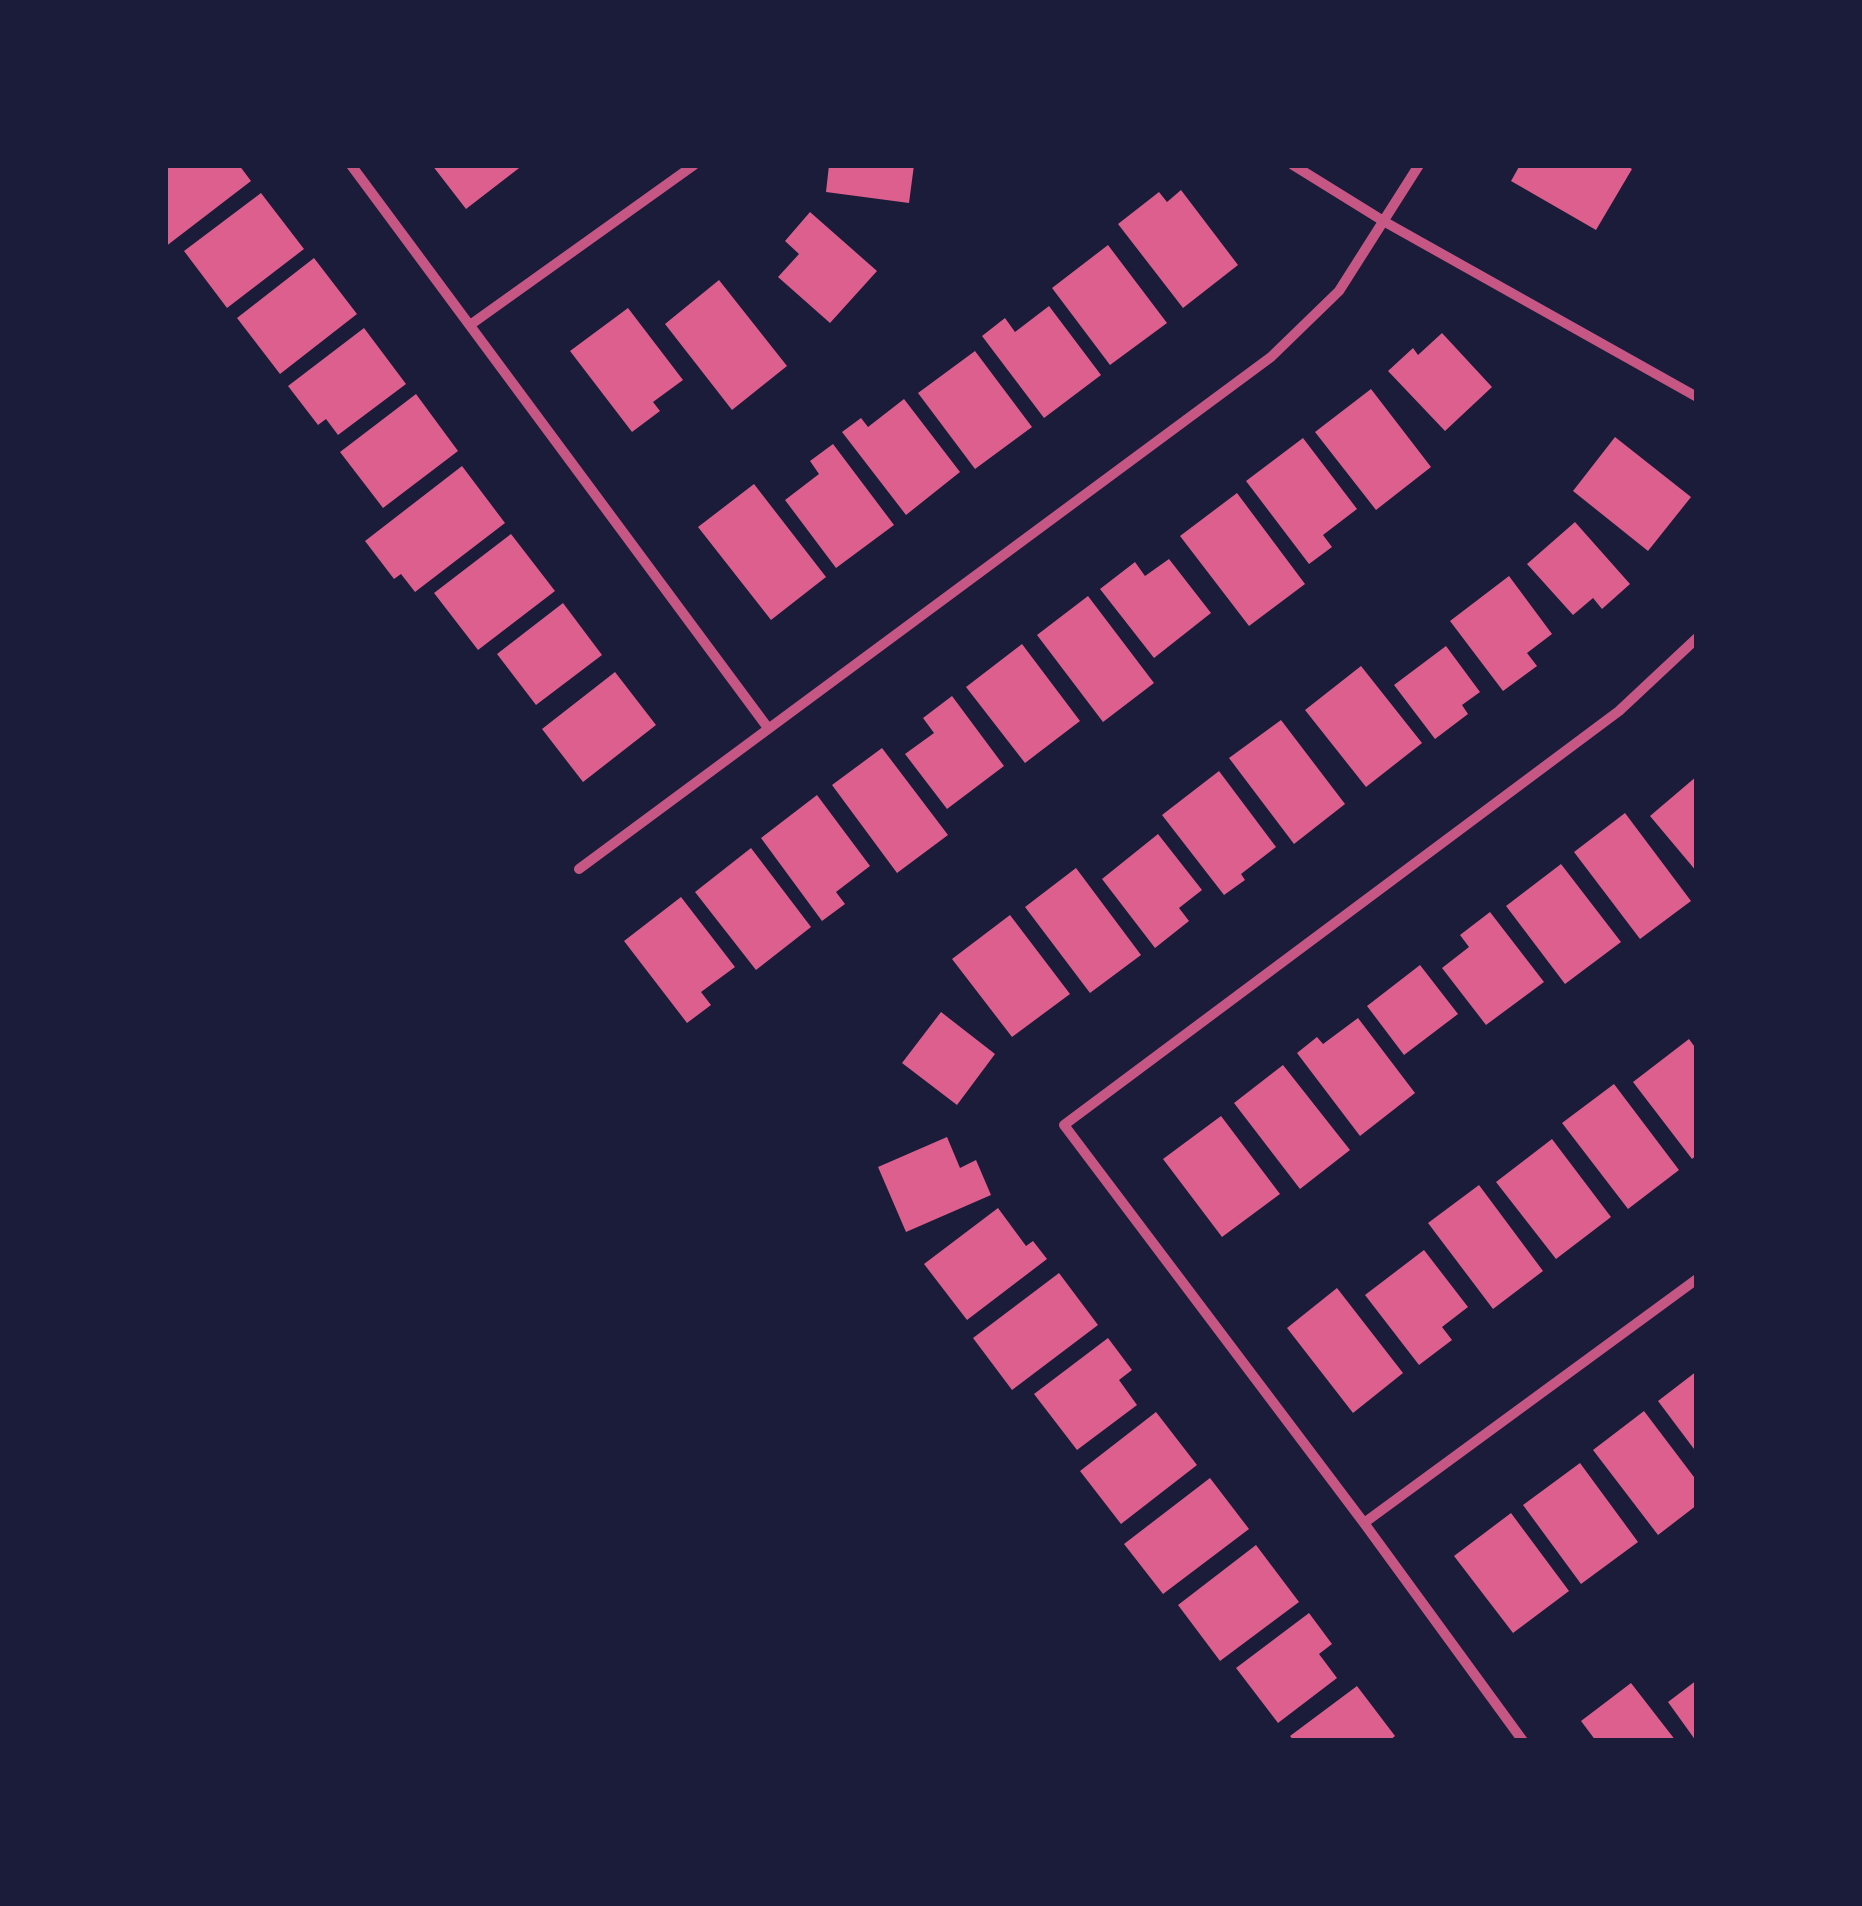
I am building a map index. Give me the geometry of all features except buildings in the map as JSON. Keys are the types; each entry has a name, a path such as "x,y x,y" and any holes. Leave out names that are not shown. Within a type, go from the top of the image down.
{"street":[{"path":"352,165 768,728"},
{"path":"470,324 694,165"},
{"path":"1293,165 1385,222 1697,397"},
{"path":"579,869 1271,357 1338,290 1419,165"},
{"path":"1523,1741 1064,1125 1619,712 1697,638"},
{"path":"1364,1523 1697,1280"}]}
